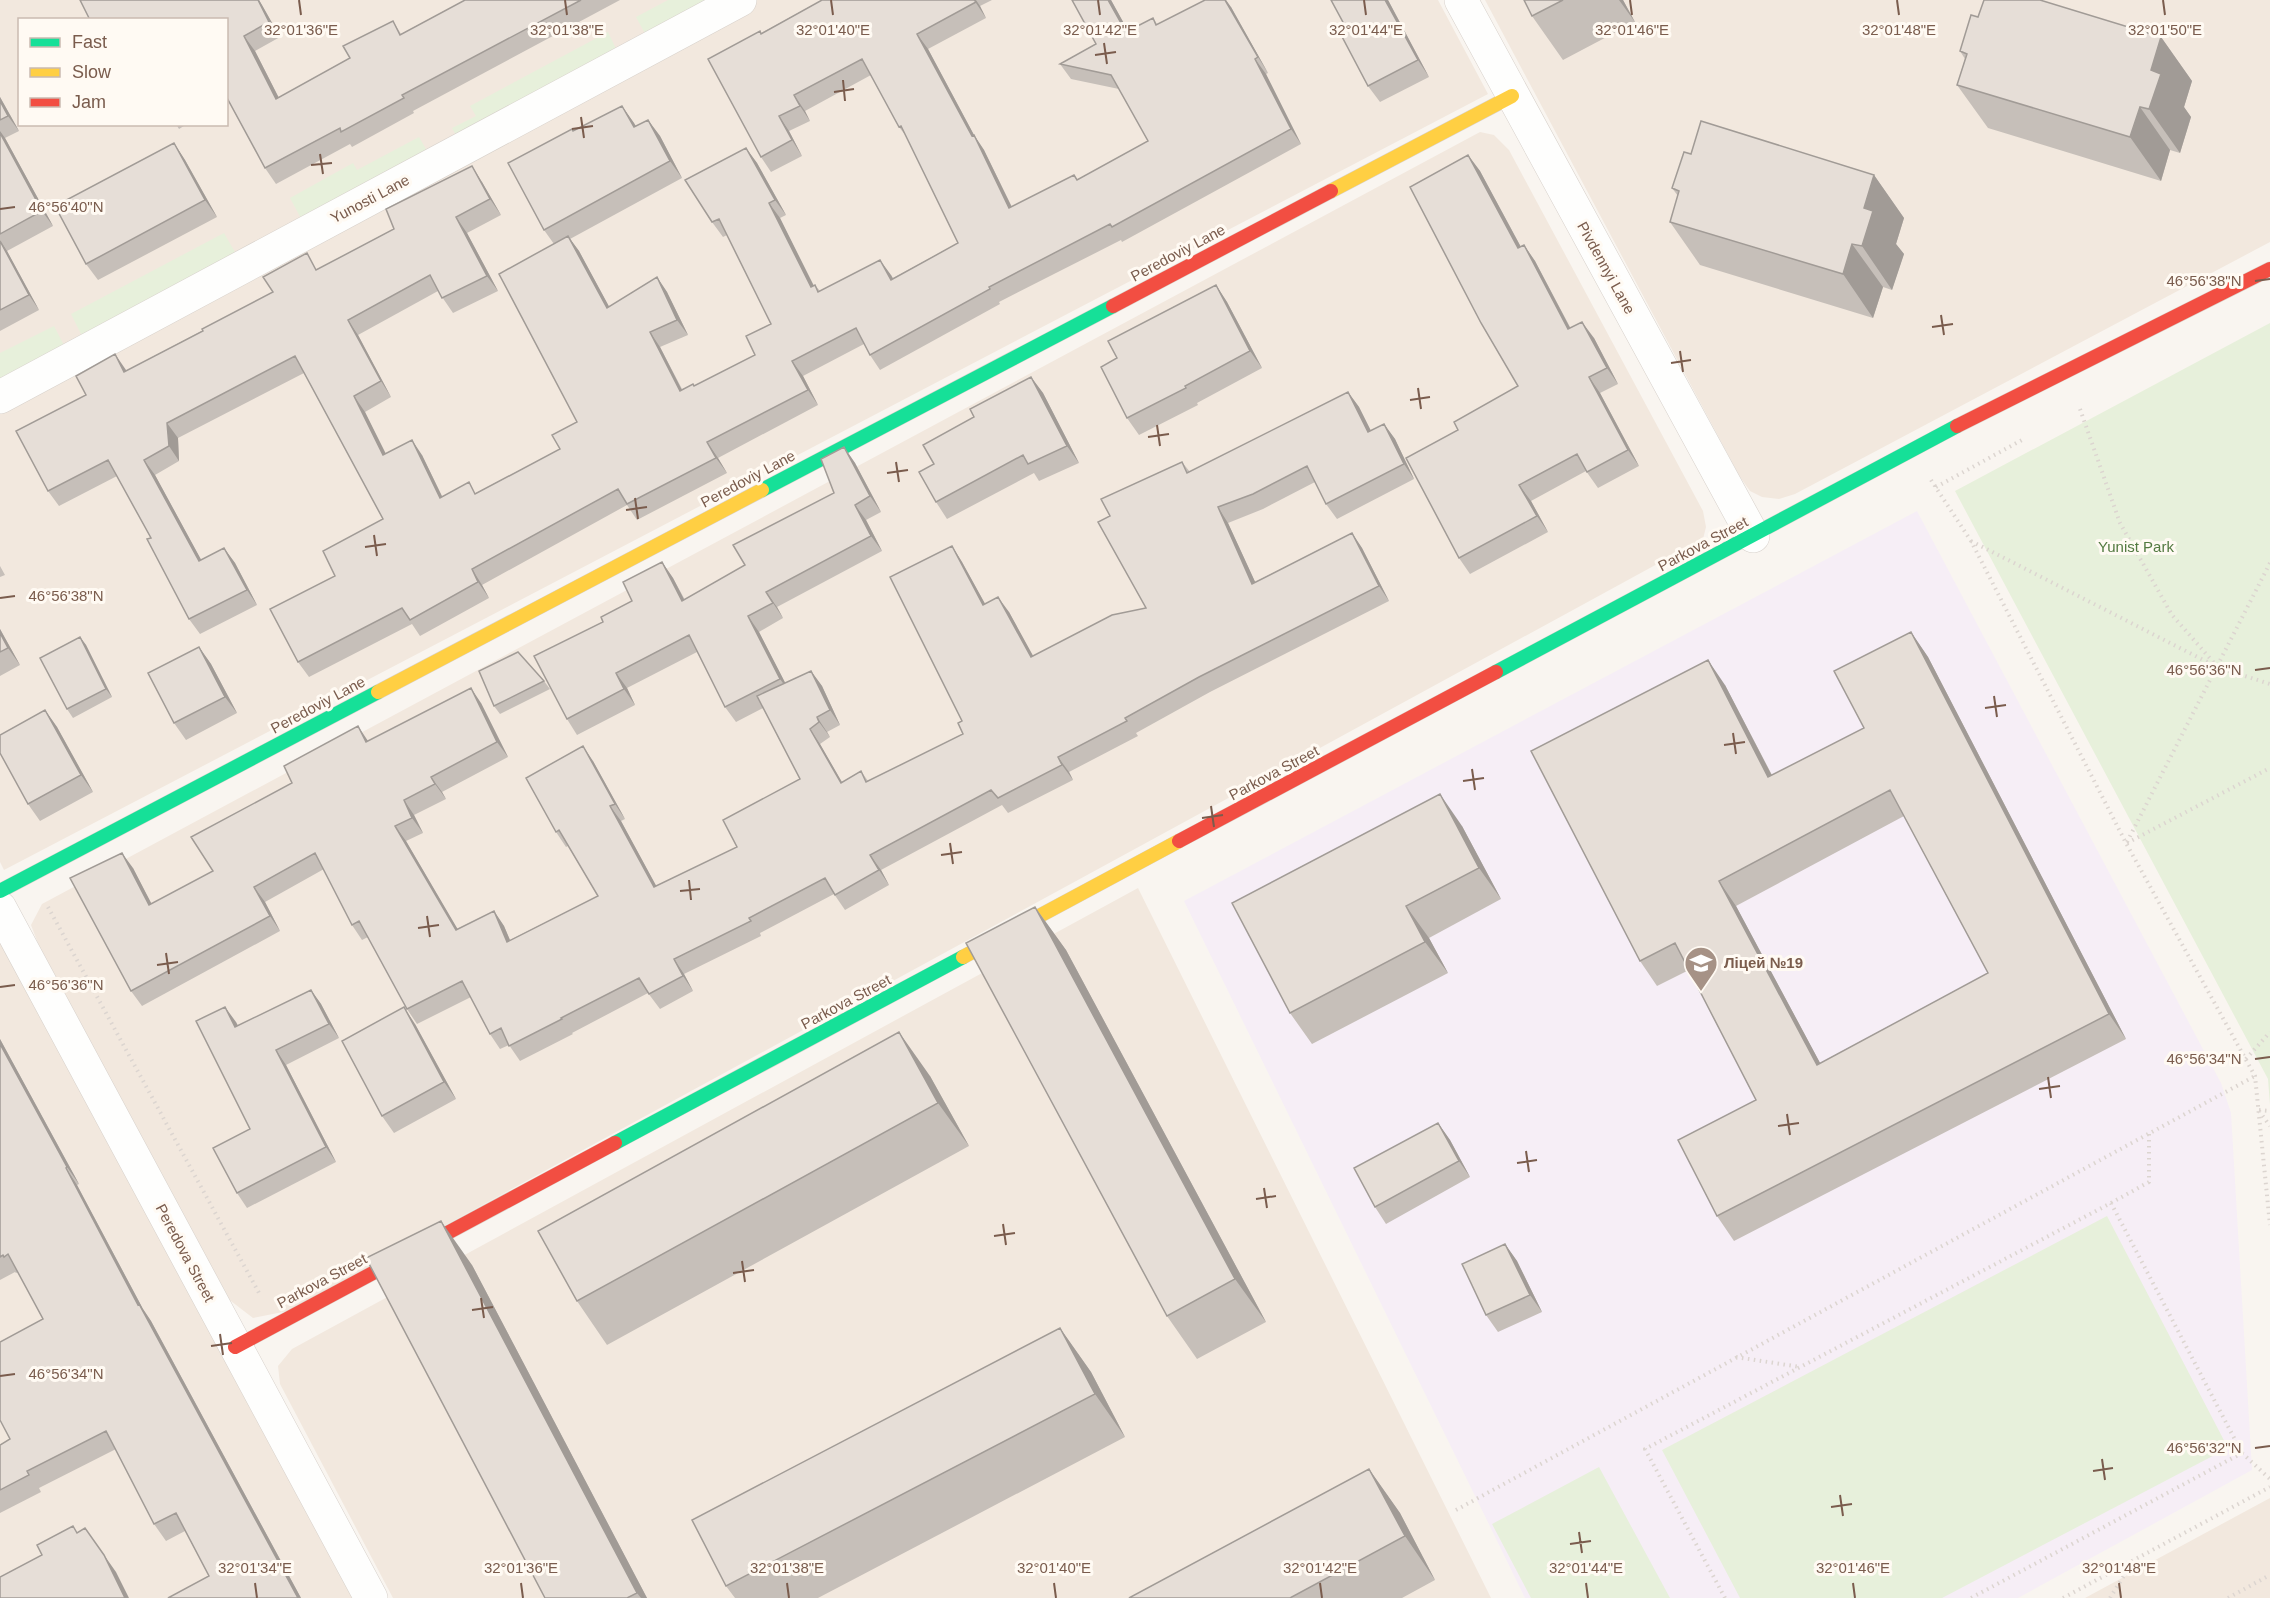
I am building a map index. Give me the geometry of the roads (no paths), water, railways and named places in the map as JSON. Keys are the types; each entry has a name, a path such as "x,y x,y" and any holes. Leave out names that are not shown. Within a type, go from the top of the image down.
{"street":[{"name":"Yunosti Lane","path":"0,397 740,0"},
{"name":"Pivdennyi Lane","path":"1461,0 1753,536"},
{"name":"Peredoviy Lane","path":"0,891 1512,96"},
{"name":"Parkova Street","path":"235,1347 1912,449 2270,269"},
{"name":"Peredova Street","path":"0,908 371,1598"}],"place":[{"name":"Ліцей №19","path":"1701,992"}],"park label":[{"name":"Yunist Park","path":"2136,547"}]}
